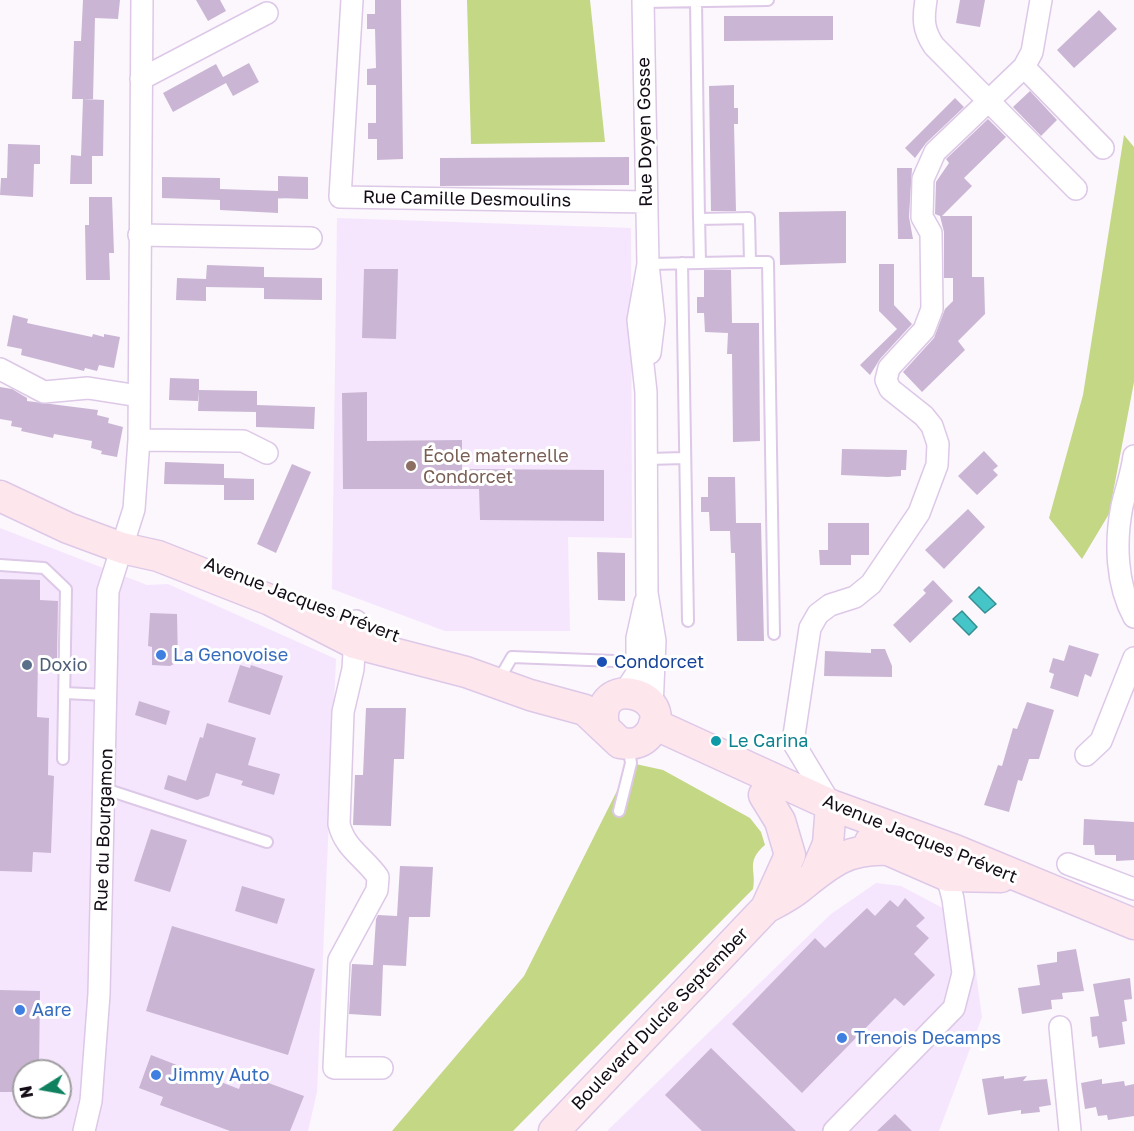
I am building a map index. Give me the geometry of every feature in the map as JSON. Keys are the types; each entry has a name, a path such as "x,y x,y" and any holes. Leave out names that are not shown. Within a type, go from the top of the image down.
{"main road":[{"name":"Avenue Jacques Prévert","path":"0,477 125,539"},
{"name":"Avenue Jacques Prévert","path":"0,496 68,528 162,546 426,661 553,692 623,721 772,789 888,850 948,876 995,875 1033,884"},
{"name":"Avenue Jacques Prévert","path":"355,632 499,679"},
{"path":"772,789 790,855"},
{"name":"Avenue Jacques Prévert","path":"827,816 938,843 1033,884"},
{"name":"Boulevard Dulcie September","path":"766,908 790,855 805,833 827,816"},
{"name":"Boulevard Dulcie September","path":"816,872 828,844 827,816"},
{"name":"Boulevard Dulcie September","path":"554,1131 766,908 798,890 816,872 845,856 868,850 888,850"},
{"path":"1033,884 1134,924"}],"street":[{"name":"Rue du Bourgamon","path":"84,1131 91,1101 99,994 108,591 134,508 139,440 142,0"},
{"name":"Rue Camille Desmoulins","path":"352,0 340,197 646,202"},
{"path":"926,0 923,19 925,33 1076,189"},
{"path":"827,816 802,755 794,742 794,725 810,628 818,614 830,604 855,597 871,584 919,513 937,465 938,444 932,426 924,416 890,389 886,380 889,368 924,330 932,309 932,233 922,217 923,179 935,153 987,99 1024,67 1032,52 1041,0"},
{"name":"Rue Doyen Gosse","path":"623,721 655,641 647,593 646,392 638,320 648,264 643,1"},
{"path":"141,79 267,13"},
{"path":"1024,67 1103,148"},
{"path":"139,235 311,238"},
{"path":"0,369 44,392 88,388 139,396"},
{"path":"139,440 243,441 267,453"},
{"path":"1134,456 1132,476 1122,507 1117,552 1126,603 1134,617"},
{"path":"355,632 353,669 344,712 339,824 343,838 352,852 371,866 378,877 377,890 339,960 334,1068 382,1068"},
{"path":"1086,755 1101,741 1134,658"},
{"name":"Rue Doyen Gosse","path":"623,721 638,673 647,663"},
{"path":"772,789 792,778 802,755"},
{"path":"834,1131 954,1008 963,973 948,876 938,843"},
{"path":"1068,864 1134,889"},
{"path":"948,876 961,866 988,865"},
{"path":"1060,1027 1070,1131"}],"lane":[{"path":"643,1 768,0"},
{"path":"696,1 700,263"},
{"path":"699,215 699,219 749,219 750,262"},
{"path":"648,264 768,262 774,634"},
{"path":"682,263 688,621"},
{"path":"647,459 685,459"},
{"path":"0,565 44,567 66,588 63,759"},
{"path":"499,679 512,657 647,663"},
{"path":"426,661 560,715"},
{"path":"64,693 107,695"},
{"path":"619,811 631,763 623,721"},
{"path":"105,789 267,842"}],"shaded area":[{"path":"337,218 631,228 632,538 568,537 570,631 445,631 332,589"},
{"path":"0,528 147,585 168,584 336,659 317,1092 308,1131 0,1131"},
{"path":"876,883 901,886 969,922 982,1017 939,1131 607,1131 831,914"}],"green space":[{"path":"467,0 590,0 605,142 471,144"},
{"path":"1124,135 1134,147 1134,382 1109,514 1082,559 1049,518 1083,395"},
{"path":"631,763 663,770 750,818 761,832 765,845 753,861 753,889 513,1131 392,1131 524,976"}],"water":[{"path":"979,587 996,604 985,613 969,597"},
{"path":"962,611 977,627 969,635 953,619"}],"building":[{"path":"83,0 120,0 118,19 95,18 93,99 72,99 74,41 81,41"},
{"path":"196,0 220,0 226,11 208,21"},
{"path":"375,0 401,0 403,159 377,160 377,139 368,139 368,123 376,123 376,85 367,85 367,69 376,68 375,29 367,29 367,14 375,14"},
{"path":"960,0 985,0 980,27 956,23"},
{"path":"1099,10 1117,29 1074,68 1057,50"},
{"path":"724,16 833,16 833,40 724,41"},
{"path":"249,63 259,82 233,96 226,83 173,112 163,93 216,64 223,77"},
{"path":"734,85 734,108 738,108 738,124 734,124 736,211 711,211 709,86"},
{"path":"1030,91 1057,120 1041,136 1013,107"},
{"path":"955,98 964,107 926,143 915,158 905,148"},
{"path":"83,99 104,100 103,156 92,156 92,184 70,184 71,155 81,156"},
{"path":"988,119 1006,137 964,178 972,186 942,216 972,216 972,277 984,277 985,314 958,341 965,350 922,392 903,372 934,338 945,309 953,301 953,278 944,278 944,232 940,216 935,214 936,182 949,163 946,159"},
{"path":"8,144 40,145 40,164 34,164 33,197 0,195 1,178 7,178"},
{"path":"629,157 629,185 440,186 440,158"},
{"path":"897,168 912,168 909,217 913,239 898,239"},
{"path":"278,176 308,177 308,199 278,198"},
{"path":"162,177 220,178 220,189 278,191 278,213 220,210 220,200 162,198"},
{"path":"89,197 112,197 114,253 109,253 110,280 86,280 85,225 89,225"},
{"path":"846,211 846,263 780,265 779,212"},
{"path":"879,264 894,264 894,305 912,324 880,359 870,375 860,365 897,329 879,311"},
{"path":"207,265 264,267 264,277 322,278 322,300 264,299 264,288 206,287 206,301 176,300 177,278 206,279"},
{"path":"364,269 398,269 396,339 362,338"},
{"path":"704,270 731,270 732,323 759,323 760,441 733,442 732,354 727,354 728,333 705,332 704,313 697,313 697,297 704,297"},
{"path":"13,315 28,319 27,323 92,337 93,334 104,337 104,334 120,337 114,368 99,365 97,371 85,368 84,371 21,355 22,349 7,346"},
{"path":"170,378 199,379 199,401 169,400"},
{"path":"0,387 12,389 27,398 27,401 98,410 97,415 109,418 108,423 123,427 117,457 101,454 102,451 91,448 92,441 54,434 53,438 21,431 22,428 11,426 12,421 0,419"},
{"path":"199,390 257,391 257,405 315,407 314,429 256,427 256,412 198,411"},
{"path":"367,392 367,441 462,440 462,469 604,470 604,521 480,520 479,489 343,489 342,393"},
{"path":"842,449 907,450 906,470 901,470 901,476 888,477 841,475"},
{"path":"984,451 998,466 993,470 998,475 977,495 958,476"},
{"path":"165,462 224,464 224,478 254,479 254,500 224,500 224,485 164,484"},
{"path":"292,464 311,472 276,553 257,544"},
{"path":"708,477 735,477 736,523 761,523 764,641 737,641 735,553 731,553 730,531 710,531 709,512 701,512 701,497 708,497"},
{"path":"968,509 985,527 944,569 925,550"},
{"path":"828,523 869,523 869,555 851,555 851,565 820,565 819,550 828,550"},
{"path":"597,552 625,553 625,601 598,600"},
{"path":"0,579 40,580 40,600 58,601 57,659 38,659 37,717 49,718 48,775 54,776 51,853 33,852 32,872 0,871"},
{"path":"933,580 953,601 910,643 893,625 926,593 923,590"},
{"path":"150,613 177,614 178,662 170,666 152,665 152,647 148,646"},
{"path":"1069,645 1099,654 1091,677 1085,674 1078,697 1050,688 1054,674 1049,672 1053,658 1064,661"},
{"path":"871,649 885,649 892,666 892,677 824,676 825,651 871,653"},
{"path":"240,665 250,668 251,665 283,676 270,715 228,702"},
{"path":"139,701 170,711 166,725 135,715"},
{"path":"1027,702 1054,710 1039,759 1029,759 1022,781 1018,780 1009,812 984,805 998,765 1002,766 1013,728 1017,729"},
{"path":"366,708 406,708 404,759 394,759 391,826 353,825 355,775 363,775"},
{"path":"207,723 256,738 248,765 280,774 274,795 241,785 243,781 216,773 209,796 197,800 164,789 168,775 186,781 200,737 203,738"},
{"path":"1084,819 1134,822 1134,860 1116,861 1116,855 1095,855 1094,845 1083,845"},
{"path":"151,829 187,840 170,892 134,881"},
{"path":"400,866 433,867 430,917 409,917 406,966 383,965 381,1016 349,1014 352,964 373,965 376,919 378,915 397,916"},
{"path":"242,886 285,899 277,924 235,911"},
{"path":"905,898 925,918 916,926 929,938 914,954 935,975 904,1006 895,998 802,1093 732,1024 815,938 825,948 867,908 875,916 890,900 898,907"},
{"path":"172,926 315,969 288,1055 146,1011"},
{"path":"1076,949 1084,991 1062,993 1063,999 1051,1000 1052,1009 1022,1014 1018,988 1040,985 1037,965 1057,962 1057,952"},
{"path":"1130,978 1132,999 1124,1000 1127,1021 1122,1022 1125,1044 1099,1048 1097,1036 1092,1037 1090,1017 1099,1016 1093,984"},
{"path":"0,990 40,991 39,1059 12,1059 12,1092 0,1092"},
{"path":"711,1048 796,1131 702,1131 665,1095"},
{"path":"151,1055 239,1089 244,1074 304,1096 290,1131 230,1131 160,1105 163,1097 139,1088"},
{"path":"1004,1076 1004,1079 1027,1076 1023,1081 1047,1079 1051,1105 1039,1107 1040,1112 1021,1114 1021,1110 988,1115 982,1079"},
{"path":"1102,1079 1102,1084 1124,1081 1125,1086 1134,1084 1134,1116 1108,1120 1107,1115 1098,1116 1096,1107 1085,1109 1081,1083"},
{"path":"895,1114 912,1131 877,1131"}],"place":[{"name":"École maternelle Condorcet","path":"411,466"},
{"name":"La Genovoise","path":"161,655"},
{"name":"Condorcet","path":"602,662"},
{"name":"Doxio","path":"27,665"},
{"name":"Le Carina","path":"716,741"},
{"name":"Aare","path":"20,1010"},
{"name":"Trenois Decamps","path":"842,1038"},
{"name":"Jimmy Auto","path":"156,1075"}]}
